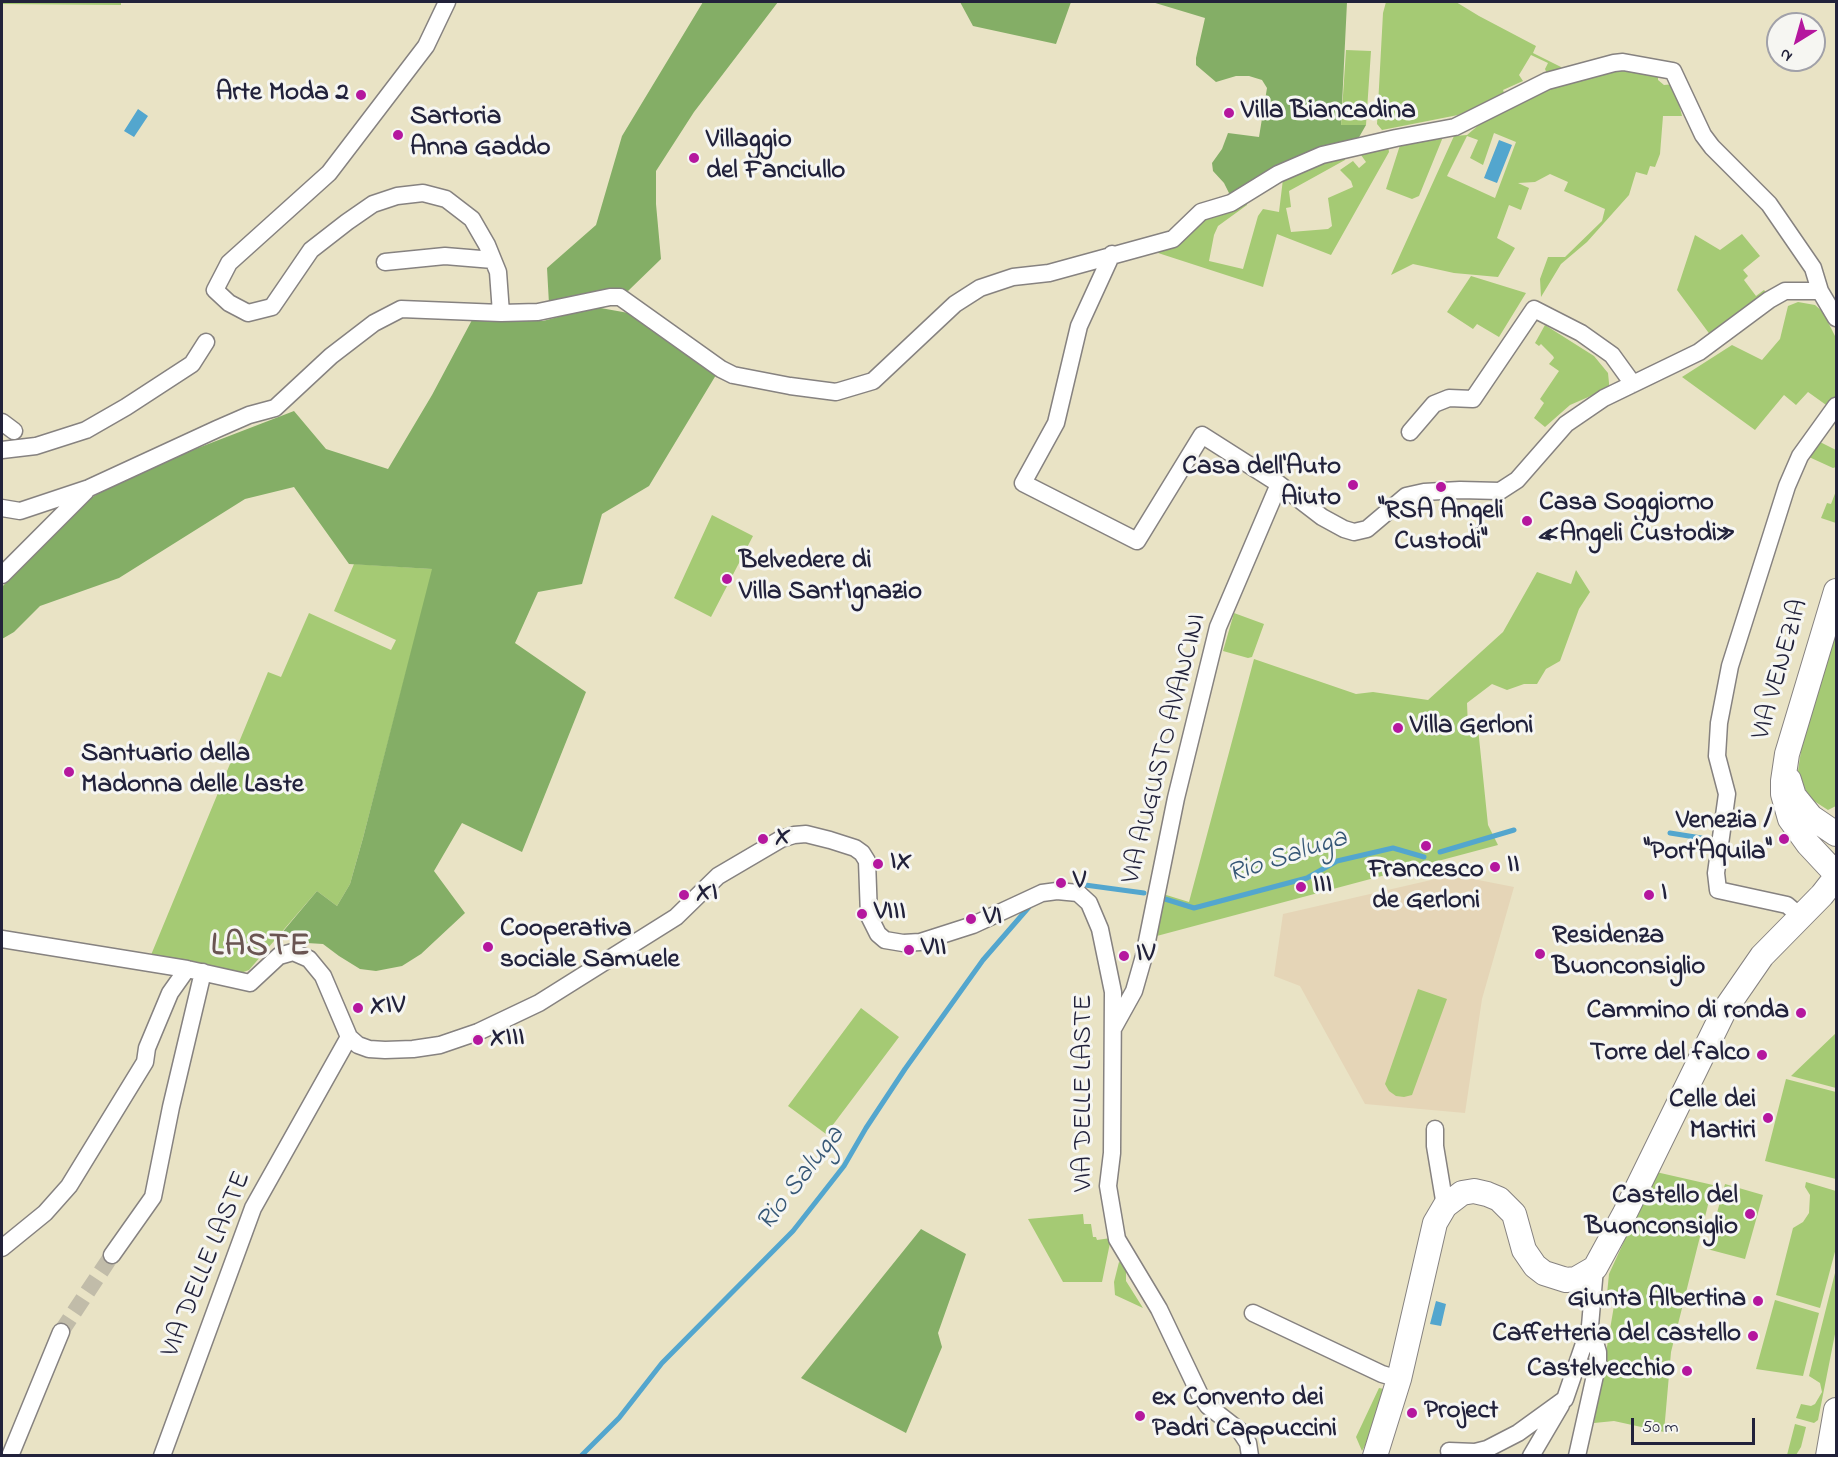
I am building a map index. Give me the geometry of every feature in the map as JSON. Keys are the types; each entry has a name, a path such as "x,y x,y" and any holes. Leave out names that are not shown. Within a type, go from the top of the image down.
{"street":[{"path":"447,2 426,46 329,173 229,263 215,290 229,303 248,313 272,307 311,250 347,222 373,204 397,196 423,193 446,199 472,219 487,245 498,272 501,312"},
{"path":"2,508 20,511 88,488 249,415 275,408 332,356 374,323 401,309 538,312 620,297 714,365 733,375 770,383 836,392 873,381 955,304 980,288 1013,277 1049,273 1173,239 1201,212 1231,203 1278,174 1322,155 1455,127 1547,81 1623,62 1673,71 1703,135 1769,204 1813,268 1820,291 1836,318"},
{"path":"1112,254 1079,326 1056,423 1023,483 1137,541 1202,435 1279,484 1322,517 1354,532 1367,528 1406,496 1424,492 1472,489 1500,491 1517,480 1566,424 1604,398 1699,352 1768,300 1785,291 1820,291"},
{"path":"385,262 445,256 493,260"},
{"path":"1410,432 1434,404 1449,399 1473,399 1534,309 1581,333 1612,355 1634,384"},
{"path":"2,450 36,446 86,430 192,364 206,342"},
{"path":"1800,916 1787,905 1718,890 1716,873 1727,794 1717,756 1719,723 1730,666 1787,486 1800,456 1836,406"},
{"name":"VIA AUGUSTO AVANCINI","path":"1114,1028 1134,991 1144,956 1176,798 1218,627 1279,484"},
{"path":"2,575 88,488"},
{"name":"VIA VENEZIA","path":"1832,882 1790,819 1783,794 1787,754 1836,591"},
{"name":"VIA VENEZIA","path":"1785,766 1794,796 1811,817 1836,834"},
{"name":"VIA DELLE LASTE","path":"162,1455 253,1208 349,1037 358,1045 369,1049 413,1049 440,1045 478,1032 539,1003 676,917 718,876 781,839 806,834 855,848 862,853 867,861 869,916 878,934 885,940 903,943 938,938 973,925 1042,893 1070,891 1083,896 1089,903 1100,928 1113,992 1112,1153 1108,1186 1118,1239 1159,1308 1200,1395 1208,1406 1240,1431 1248,1443 1250,1455"},
{"path":"1531,1455 1564,1399 1590,1326 1595,1268 1625,1213 1724,1011 1762,957 1832,882"},
{"path":"2,939 195,970 250,983 279,956 293,952 309,959 323,976 349,1037"},
{"path":"2,1248 45,1213 69,1186 145,1062 147,1048 170,993 195,970"},
{"path":"112,1255 153,1197 195,970"},
{"path":"1435,1129 1435,1146 1445,1206"},
{"path":"1375,1455 1399,1379 1435,1223 1445,1206 1462,1193 1474,1191 1499,1199 1514,1214 1524,1250 1535,1266 1544,1273 1566,1280 1576,1279 1595,1268"},
{"path":"1253,1313 1382,1374 1399,1379"},
{"path":"1577,1455 1598,1362 1598,1352 1590,1326"},
{"path":"10,1455 61,1332"},
{"path":"1449,1451 1475,1452 1487,1449 1518,1433 1564,1399"},
{"path":"1828,1455 1836,1410"}],"shaded area":[{"path":"1453,875 1514,887 1482,999 1465,1113 1365,1104 1300,986 1274,976 1283,914"}],"green space":[{"path":"2,2 121,2 121,5 2,4"},
{"path":"703,2 778,2 694,112 656,171 656,204 661,259 628,291 614,289 549,304 547,268 596,225 622,136"},
{"path":"960,2 1071,2 1056,44 973,26"},
{"path":"1152,2 1347,2 1341,125 1366,125 1358,139 1230,195 1224,183 1213,171 1212,163 1222,149 1228,133 1259,137 1267,88 1262,80 1249,76 1236,76 1216,82 1196,65 1205,18"},
{"path":"1386,2 1456,2 1536,46 1533,53 1561,67 1564,73 1549,78 1545,69 1548,63 1531,55 1519,75 1523,81 1503,90 1505,95 1458,115 1382,130 1377,124 1383,13"},
{"path":"1346,50 1371,51 1366,125 1341,126"},
{"path":"1623,70 1658,70 1658,80 1664,85 1674,84 1682,116 1663,116 1660,154 1655,167 1650,166 1647,175 1636,172 1629,195 1587,242 1561,264 1541,297 1540,279 1548,257 1565,257 1602,221 1605,209 1564,191 1568,182 1550,174 1535,182 1518,183 1529,188 1521,210 1509,205 1497,238 1515,248 1498,277 1454,273 1413,264 1391,275 1454,136 1467,135 1480,124 1547,89","holes":["1494,133 1516,142 1495,198 1447,176 1467,136 1478,140 1470,158 1483,165"]},
{"path":"1443,137 1419,196 1412,199 1386,189 1401,142"},
{"path":"1388,146 1389,152 1331,255 1277,234 1263,287 1155,252 1206,216 1247,198 1247,205 1218,226 1209,261 1243,269 1258,216 1263,209 1279,212 1283,179 1346,154 1345,160 1289,191 1291,207 1286,208 1291,232 1328,229 1332,226 1328,198 1353,187 1351,181 1340,170 1353,161 1359,168 1366,162 1361,155 1367,151"},
{"path":"1742,234 1760,256 1743,270 1748,276 1744,280 1756,296 1764,290 1769,296 1711,336 1677,290 1695,235 1720,250"},
{"path":"1471,276 1526,293 1499,337 1477,324 1473,329 1447,312"},
{"path":"1798,302 1815,305 1823,312 1836,338 1836,396 1829,407 1808,392 1796,405 1784,395 1755,430 1682,377 1732,345 1762,360 1780,339 1788,306"},
{"path":"595,307 634,314 716,375 649,486 602,514 582,584 538,592 515,643 586,692 522,852 462,823 434,871 465,913 421,954 402,966 376,971 360,969 323,944 307,943 280,935 317,891 337,906 350,884 432,569 349,564 294,487 245,499 119,578 40,606 14,632 2,639 2,587 74,508 133,473 294,411 326,449 388,469 432,395 472,320 543,321"},
{"path":"1545,325 1594,356 1608,373 1609,388 1570,405 1545,427 1534,418 1544,403 1540,399 1559,371 1549,364 1553,356 1541,344 1539,346 1535,343"},
{"path":"1818,441 1836,450 1836,467 1833,468 1809,457"},
{"path":"1836,491 1836,523 1821,518 1827,503 1831,504"},
{"path":"712,515 753,536 711,617 674,598"},
{"path":"354,564 433,569 350,884 337,906 317,891 249,970 238,974 151,955 268,672 281,677 309,613 391,650 396,640 334,611"},
{"path":"1576,570 1590,592 1579,609 1560,661 1546,669 1537,684 1524,684 1507,690 1492,684 1467,703 1468,727 1478,728 1488,825 1498,845 1153,937 1163,894 1189,902 1254,659 1356,694 1373,692 1428,700 1503,632 1537,572 1571,584"},
{"path":"1234,613 1264,624 1252,657 1223,651"},
{"path":"1836,631 1836,806 1828,810 1814,801 1806,791 1798,771 1802,744"},
{"path":"1418,989 1447,999 1412,1095 1396,1096 1385,1084"},
{"path":"861,1008 899,1037 826,1134 788,1106"},
{"path":"1836,1033 1836,1088 1791,1076"},
{"path":"1786,1079 1836,1092 1836,1179 1765,1161"},
{"path":"1656,1172 1713,1185 1671,1352 1664,1432 1614,1421 1594,1423 1615,1300 1607,1294 1609,1274"},
{"path":"1806,1182 1836,1191 1836,1248 1820,1308 1776,1295 1793,1228 1803,1222 1809,1213 1810,1195 1805,1187"},
{"path":"1725,1184 1763,1195 1745,1259 1707,1249"},
{"path":"1083,1214 1084,1224 1091,1224 1093,1237 1097,1240 1111,1238 1102,1282 1063,1282 1028,1219"},
{"path":"921,1229 966,1254 938,1333 942,1347 906,1433 801,1378"},
{"path":"1119,1262 1126,1268 1126,1281 1143,1308 1115,1295 1114,1282"},
{"path":"1836,1269 1836,1329 1818,1420 1814,1423 1796,1418 1801,1404 1811,1406 1815,1404 1822,1392 1820,1383 1809,1376"},
{"path":"1775,1300 1819,1313 1803,1376 1756,1369"},
{"path":"1379,1388 1389,1390 1373,1431 1362,1451 1356,1437"},
{"path":"1795,1424 1806,1427 1801,1447 1796,1455 1787,1455"}],"water":[{"path":"138,109 148,116 134,137 124,131"},
{"path":"1499,140 1512,145 1497,183 1484,178"},
{"path":"1436,1301 1446,1304 1441,1326 1430,1324"}],"waterway":[{"name":"Rio Saluga","path":"1440,852 1514,830"},
{"name":"Rio Saluga","path":"1670,833 1714,840"},
{"name":"Rio Saluga","path":"1165,899 1194,908 1307,878 1337,861 1393,848 1424,857"},
{"name":"Rio Saluga","path":"1085,885 1144,893"},
{"name":"Rio Saluga","path":"581,1456 619,1418 662,1363 793,1231 844,1166 905,1069 983,960 1029,907"}],"tunnel":[{"path":"61,1332 112,1255"}],"place":[{"name":"Arte Moda 2","path":"361,95"},
{"name":"Villa Biancadina","path":"1229,113"},
{"name":"Sartoria Anna Gaddo","path":"398,135"},
{"name":"Villaggio del Fanciullo","path":"694,158"},
{"name":"Casa dell'Auto Aiuto","path":"1353,485"},
{"name":"\"RSA Angeli Custodi\"","path":"1441,487"},
{"name":"Casa Soggiorno «Angeli Custodi»","path":"1527,521"},
{"name":"Belvedere di Villa Sant'Ignazio","path":"727,579"},
{"name":"Villa Gerloni","path":"1398,728"},
{"name":"Santuario della Madonna delle Laste","path":"69,772"},
{"name":"X","path":"763,839"},
{"name":"Venezia / \"Port'Aquila\"","path":"1784,839"},
{"name":"Francesco de Gerloni","path":"1426,846"},
{"name":"IX","path":"878,864"},
{"name":"II","path":"1495,867"},
{"name":"V","path":"1061,883"},
{"name":"III","path":"1301,887"},
{"name":"XI","path":"684,895"},
{"name":"I","path":"1649,895"},
{"name":"VIII","path":"862,914"},
{"name":"VI","path":"971,919"},
{"name":"Cooperativa sociale Samuele","path":"488,947"},
{"name":"VII","path":"909,950"},
{"name":"Residenza Buonconsiglio","path":"1540,954"},
{"name":"IV","path":"1124,956"},
{"name":"XIV","path":"358,1008"},
{"name":"Cammino di ronda","path":"1801,1013"},
{"name":"XIII","path":"478,1040"},
{"name":"Torre del falco","path":"1762,1055"},
{"name":"Celle dei Martiri","path":"1768,1118"},
{"name":"Castello del Buonconsiglio","path":"1750,1214"},
{"name":"Giunta Albertina","path":"1758,1301"},
{"name":"Caffetteria del castello","path":"1753,1336"},
{"name":"Castelvecchio","path":"1687,1371"},
{"name":"Project","path":"1412,1413"},
{"name":"ex Convento dei Padri Cappuccini","path":"1140,1416"}],"district":[{"name":"LASTE","path":"261,949"}]}
